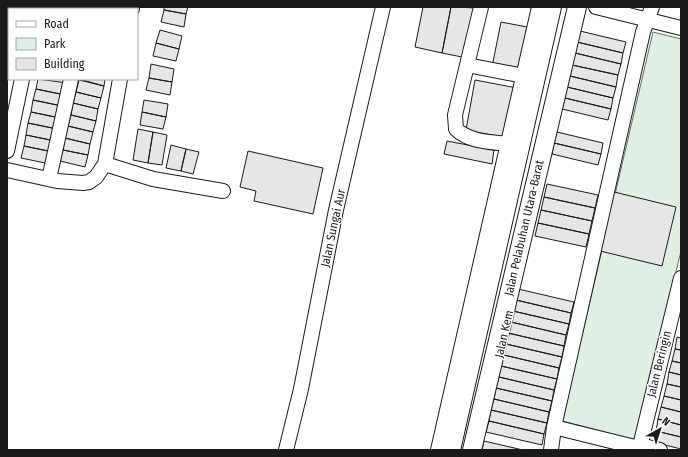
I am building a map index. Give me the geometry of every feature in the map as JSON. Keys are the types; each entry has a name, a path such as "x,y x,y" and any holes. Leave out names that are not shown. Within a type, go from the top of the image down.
{"main road":[{"name":"Jalan Pelabuhan Utara-Barat","path":"451,450 552,7"},
{"name":"Jalan Pelabuhan Utara-Barat","path":"472,450 576,7"}],"street":[{"name":"Jalan Sungai Aur","path":"286,450 301,389 336,210 383,7"},
{"path":"481,7 455,115 456,129 462,135 472,139 509,144"},
{"path":"438,450 509,144 539,7"},
{"name":"Jalan Kem","path":"478,450 581,7"},
{"path":"596,7 681,28"},
{"path":"551,450 554,427 595,251 643,32 652,7"},
{"path":"467,65 524,76"},
{"path":"7,151 22,80"},
{"path":"49,179 71,80"},
{"path":"7,170 57,181 89,182 96,177 105,164 120,80"},
{"path":"105,164 153,179 223,191"},
{"name":"Jalan Beringin","path":"639,448 681,278"},
{"path":"554,427 639,448 660,450"}],"green space":[{"path":"653,32 681,39 681,251 635,440 562,421"}],"building":[{"path":"53,7 83,7 82,8"},
{"path":"96,7 122,7 122,8"},
{"path":"164,7 188,7 186,14 164,10"},
{"path":"423,7 451,7 442,53 415,47"},
{"path":"451,7 477,8 467,58 442,53"},
{"path":"164,10 186,14 184,27 161,22"},
{"path":"501,22 527,27 518,72 492,67"},
{"path":"160,30 182,36 179,49 156,43"},
{"path":"580,31 626,42 623,53 577,42"},
{"path":"577,42 623,53 621,64 575,53"},
{"path":"156,43 179,49 176,61 153,56"},
{"path":"575,53 621,64 618,75 572,65"},
{"path":"151,64 174,69 172,82 149,78"},
{"path":"572,65 618,75 616,87 570,76"},
{"path":"570,76 616,87 613,98 567,87"},
{"path":"149,78 172,82 170,95 146,90"},
{"path":"38,80 67,83 65,95 36,89"},
{"path":"79,80 104,86 101,98 76,92"},
{"path":"83,80 105,80 104,86"},
{"path":"475,80 517,88 507,138 466,130"},
{"path":"567,87 613,98 611,109 565,98"},
{"path":"36,89 65,95 62,106 33,100"},
{"path":"76,92 101,98 98,109 73,103"},
{"path":"565,98 611,109 608,120 562,109"},
{"path":"33,100 62,106 60,118 31,112"},
{"path":"144,100 168,104 166,117 142,112"},
{"path":"73,103 98,109 96,121 71,115"},
{"path":"31,112 60,118 57,129 28,123"},
{"path":"142,112 166,117 163,129 140,125"},
{"path":"71,115 96,121 93,132 68,126"},
{"path":"28,123 57,129 55,141 26,135"},
{"path":"68,126 93,132 90,144 65,138"},
{"path":"138,129 153,132 148,163 133,160"},
{"path":"153,132 167,135 162,165 148,163"},
{"path":"557,132 603,143 601,154 554,143"},
{"path":"26,135 55,141 53,152 24,146"},
{"path":"65,138 90,144 88,155 63,150"},
{"path":"447,141 494,150 492,164 444,154"},
{"path":"554,143 601,154 598,165 552,154"},
{"path":"171,145 186,149 181,171 166,168"},
{"path":"24,146 53,152 50,164 21,158"},
{"path":"186,149 199,152 193,174 181,171"},
{"path":"63,150 88,155 85,167 60,161"},
{"path":"248,151 323,168 313,214 254,201 256,191 240,187"},
{"path":"547,184 598,195 595,208 544,197"},
{"path":"610,191 676,207 662,266 596,250"},
{"path":"544,197 595,208 592,221 541,210"},
{"path":"541,210 592,221 589,234 538,223"},
{"path":"538,223 589,234 586,247 535,236"},
{"path":"518,289 574,302 571,313 516,300"},
{"path":"516,300 571,313 569,324 513,311"},
{"path":"513,311 569,324 566,335 511,322"},
{"path":"511,322 566,335 564,346 508,333"},
{"path":"508,333 564,346 562,357 506,344"},
{"path":"677,337 681,338 681,350 675,349"},
{"path":"506,344 562,357 559,368 504,355"},
{"path":"675,349 681,350 681,363 672,361"},
{"path":"504,355 559,368 557,379 501,366"},
{"path":"672,361 681,363 681,375 669,372"},
{"path":"501,366 557,379 554,390 499,377"},
{"path":"669,372 681,375 681,387 667,384"},
{"path":"499,377 554,390 552,401 496,388"},
{"path":"667,384 681,387 681,400 664,396"},
{"path":"496,388 552,401 549,412 494,399"},
{"path":"664,396 681,400 681,412 661,407"},
{"path":"494,399 549,412 547,423 491,410"},
{"path":"661,407 681,412 681,425 658,419"},
{"path":"491,410 547,423 544,434 489,421"},
{"path":"658,419 681,425 681,437 656,431"},
{"path":"489,421 544,434 542,445 486,432"},
{"path":"656,431 681,437 681,449 653,442"},
{"path":"484,441 523,450 482,450"}]}
